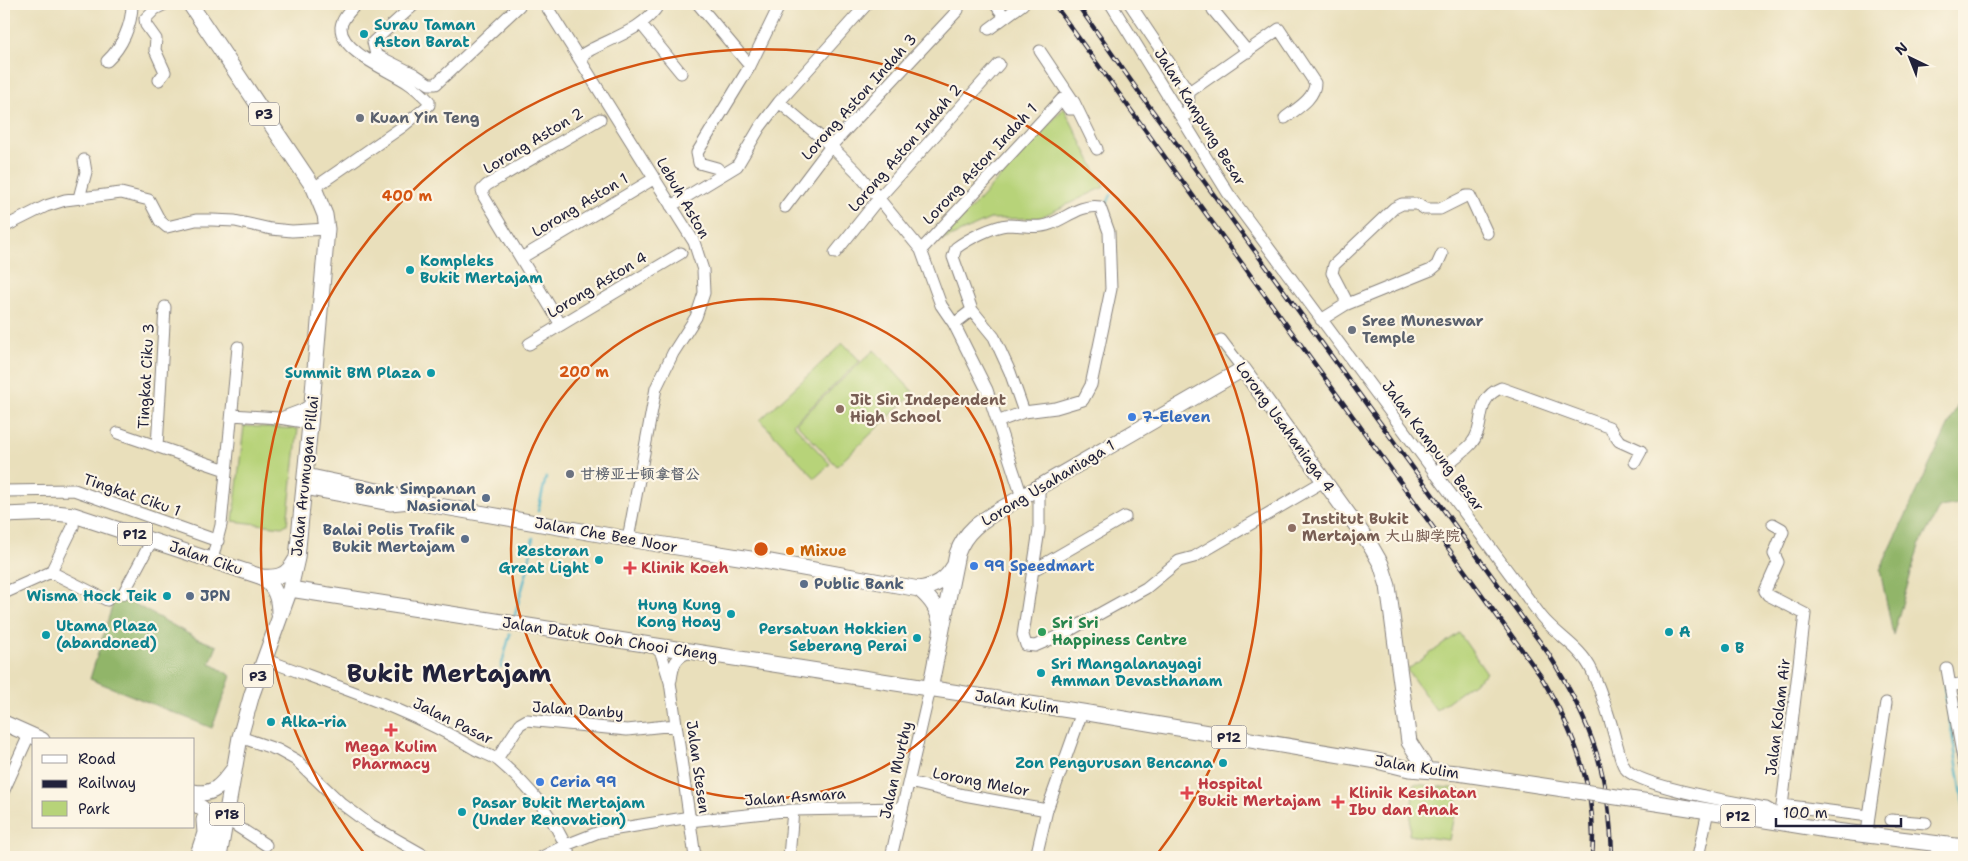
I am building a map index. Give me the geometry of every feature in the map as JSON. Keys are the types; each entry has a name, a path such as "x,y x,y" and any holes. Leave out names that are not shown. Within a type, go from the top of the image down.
{"main road":[{"name":"Jalan Arumugan Pillai","path":"190,4 314,188 325,214 327,229 297,558 290,589 264,659 240,737 233,770"},
{"name":"Lorong Usahaniaga 4","path":"1243,369 1369,543 1383,571 1388,586 1409,742"},
{"name":"Lorong Usahaniaga 1","path":"930,689 955,565 961,544 974,527 982,520 1243,369"},
{"name":"Jalan Che Bee Noor","path":"305,482 384,492 410,501 919,589"},
{"name":"Jalan Ciku","path":"4,515 55,513 74,515 262,577"},
{"path":"262,577 282,576 291,570 297,558"},
{"path":"919,589 942,582 955,565"},
{"path":"262,577 276,591 279,615"},
{"name":"Jalan Datuk Ooh Chooi Cheng","path":"290,589 930,689"},
{"path":"919,589 932,601 936,608 942,634"},
{"name":"Jalan Kulim","path":"930,689 1082,712 1409,768 1458,773 1780,823 1906,840 1937,851 1964,847"},
{"path":"4,723 36,737"},
{"path":"1377,761 1403,756 1409,742"},
{"path":"1409,742 1427,770"},
{"name":"P18","path":"195,792 213,791 223,784 233,770"},
{"name":"P18","path":"219,857 233,770"},
{"name":"P18","path":"195,805 208,813 212,820 214,833 210,857"},
{"path":"195,806 204,822 205,833 197,857"},
{"path":"226,819 230,843 228,857"}],"street":[{"path":"107,61 119,48 123,39 132,4"},
{"path":"159,80 165,72 156,50 156,39 146,25 145,19 155,9 164,4"},
{"path":"314,188 402,127 429,105 429,101 407,82 369,62 343,35 342,21 356,4"},
{"path":"415,4 373,42 376,55 414,74 429,84 436,84 520,4"},
{"name":"Lebuh Aston","path":"545,4 694,242 703,270 704,293 696,317 673,353 656,388 628,540"},
{"path":"581,61 585,53 641,24 659,4"},
{"path":"698,4 750,66"},
{"path":"723,174 717,168 699,163 697,153 750,66 780,4"},
{"path":"672,206 737,166 760,127 778,102 866,4"},
{"path":"995,4 1004,17"},
{"path":"989,29 1023,4"},
{"name":"Jalan Kampung Besar","path":"1111,4 1228,193 1548,625 1578,649 1586,660 1603,700 1625,768 1637,776 1653,782 1693,793 1766,808 1773,812 1780,823"},
{"path":"1130,4 1190,92 1188,112 1183,119"},
{"path":"1213,4 1213,10 1248,52"},
{"name":"Lorong Aston Indah 3","path":"785,207 831,146 958,10"},
{"path":"641,24 681,73"},
{"path":"1190,92 1279,29 1315,83 1315,90 1311,96 1285,118"},
{"path":"1040,51 1077,109 1097,149"},
{"name":"Lorong Aston Indah 2","path":"835,253 879,198 999,64"},
{"name":"Lorong Aston Indah 1","path":"921,250 1062,99 1069,109 1077,109"},
{"path":"778,102 831,146 857,172 921,250 934,290 941,305 954,324 986,390 1022,497"},
{"name":"Lorong Aston 2","path":"521,258 484,197 482,190 487,185 600,119"},
{"path":"79,198 86,172 84,160"},
{"name":"Lorong Aston 1","path":"521,258 655,178"},
{"path":"4,227 46,206 65,200 121,193 146,198 152,203 160,222 166,227 196,220 212,220 235,221 271,229 292,231 327,229"},
{"path":"1345,305 1345,298 1332,273 1334,265 1394,208 1402,204 1417,204 1426,209 1440,209 1466,196 1470,196 1487,232"},
{"path":"997,422 1024,412 1056,408 1083,400 1091,385 1111,289 1109,232 1100,207 1084,208 1070,213 1049,225 1005,225 975,236 956,248 953,257 972,310 994,337 1010,372 1024,412"},
{"name":"Lorong Aston 4","path":"529,344 681,253"},
{"path":"1321,320 1345,305 1431,270 1437,265 1442,254"},
{"path":"521,258 561,324"},
{"name":"Tingkat Ciku 3","path":"157,447 165,306"},
{"path":"954,324 972,310"},
{"name":"Lorong Usahaniaga 4","path":"1221,340 1243,369"},
{"path":"212,560 218,541 238,347"},
{"path":"1434,473 1472,443 1485,400 1492,392 1501,388 1609,427 1619,441 1641,451 1635,462"},
{"path":"279,418 302,410 312,404"},
{"path":"232,415 279,418 310,423"},
{"path":"118,433 226,470"},
{"path":"1039,487 1039,530 1022,635 1026,645 1035,646 1064,634 1146,588 1179,561 1194,558 1324,481"},
{"name":"Tingkat Ciku 1","path":"4,491 74,490 218,541"},
{"path":"4,593 51,572 72,528 74,515"},
{"path":"1032,571 1125,517"},
{"name":"Jalan Kolam Air","path":"1773,524 1782,529 1783,532 1774,554 1778,562 1765,591 1768,595 1805,614 1780,823"},
{"path":"123,594 152,540"},
{"path":"51,572 107,600"},
{"name":"Jalan Stesen","path":"654,646 661,653 670,682 695,857"},
{"name":"Jalan Stesen","path":"670,682 672,668 678,658 682,654 693,652"},
{"name":"Jalan Pasar","path":"264,659 435,726 478,751 497,759 534,793 544,806 572,857"},
{"path":"1947,668 1964,764"},
{"path":"1950,686 1964,683"},
{"name":"Jalan Murthy","path":"891,857 930,689"},
{"path":"1867,835 1868,816 1886,703"},
{"path":"1036,857 1047,810 1082,712"},
{"name":"Jalan Danby","path":"497,759 520,724 527,720 627,730 676,725"},
{"path":"240,737 278,750 296,760 342,804 369,824 427,857"},
{"path":"4,790 32,744"},
{"name":"Lorong Melor","path":"908,782 1047,810"},
{"path":"1782,805 1868,816"},
{"name":"Jalan Asmara","path":"542,857 599,832 690,819 793,810 902,808"},
{"path":"789,857 793,810"},
{"path":"1698,857 1702,810"},
{"path":"226,819 266,845"},
{"path":"1891,820 1926,823"},
{"path":"1906,840 1908,822"}],"green space":[{"path":"1064,108 1104,187 1039,218 990,219 941,241"},
{"path":"843,343 860,361 793,424 830,464 815,478 760,420"},
{"path":"874,350 914,393 837,466 796,423"},
{"path":"1964,392 1964,503 1940,507 1919,546 1893,635 1880,570"},
{"path":"244,426 298,429 287,524 282,527 233,521"},
{"path":"129,601 196,638 217,646 210,663 231,676 212,728 90,679 113,603"},
{"path":"1459,633 1487,673 1436,710 1407,670"},
{"path":"1414,784 1459,789 1449,840 1409,835"}],"waterway":[{"path":"1105,208 1111,195"},
{"path":"538,511 546,477"},
{"path":"514,618 528,568 533,538"},
{"path":"501,667 510,634"},
{"path":"1944,685 1964,807"}],"railway":[{"path":"1054,4 1540,675 1563,718 1581,762 1591,809 1592,857"},
{"path":"1077,4 1141,95 1548,653 1576,703 1596,751 1607,800 1612,857"}],"place":[{"name":"Surau Taman Aston Barat","path":"364,34"},
{"name":"Kuan Yin Teng","path":"360,118"},
{"name":"Kompleks Bukit Mertajam","path":"410,270"},
{"name":"Sree Muneswar Temple","path":"1352,330"},
{"name":"Summit BM Plaza","path":"431,373"},
{"name":"Jit Sin Independent High School","path":"840,409"},
{"name":"7-Eleven","path":"1132,417"},
{"name":"甘榜亚士顿拿督公","path":"570,474"},
{"name":"Bank Simpanan Nasional","path":"486,498"},
{"name":"Institut Bukit Mertajam 大山脚学院","path":"1292,528"},
{"name":"Balai Polis Trafik Bukit Mertajam","path":"465,539"},
{"name":"Mixue","path":"790,551"},
{"name":"Restoran Great Light","path":"599,560"},
{"name":"99 Speedmart","path":"974,566"},
{"name":"Klinik Koeh","path":"630,568"},
{"name":"Public Bank","path":"804,584"},
{"name":"Wisma Hock Teik","path":"167,596"},
{"name":"JPN","path":"190,596"},
{"name":"Hung Kung Kong Hoay","path":"731,614"},
{"name":"Sri Sri Happiness Centre","path":"1042,632"},
{"name":"A","path":"1669,632"},
{"name":"Utama Plaza (abandoned)","path":"46,635"},
{"name":"Persatuan Hokkien Seberang Perai","path":"917,638"},
{"name":"B","path":"1725,648"},
{"name":"Sri Mangalanayagi Amman Devasthanam","path":"1041,673"},
{"name":"Alka-ria","path":"271,722"},
{"name":"Mega Kulim Pharmacy","path":"391,730"},
{"name":"Zon Pengurusan Bencana","path":"1223,763"},
{"name":"Ceria 99","path":"540,782"},
{"name":"Hospital Bukit Mertajam","path":"1187,793"},
{"name":"Klinik Kesihatan Ibu dan Anak","path":"1338,802"},
{"name":"Pasar Bukit Mertajam (Under Renovation)","path":"462,812"}],"district":[{"name":"Bukit Mertajam","path":"449,673"}]}
